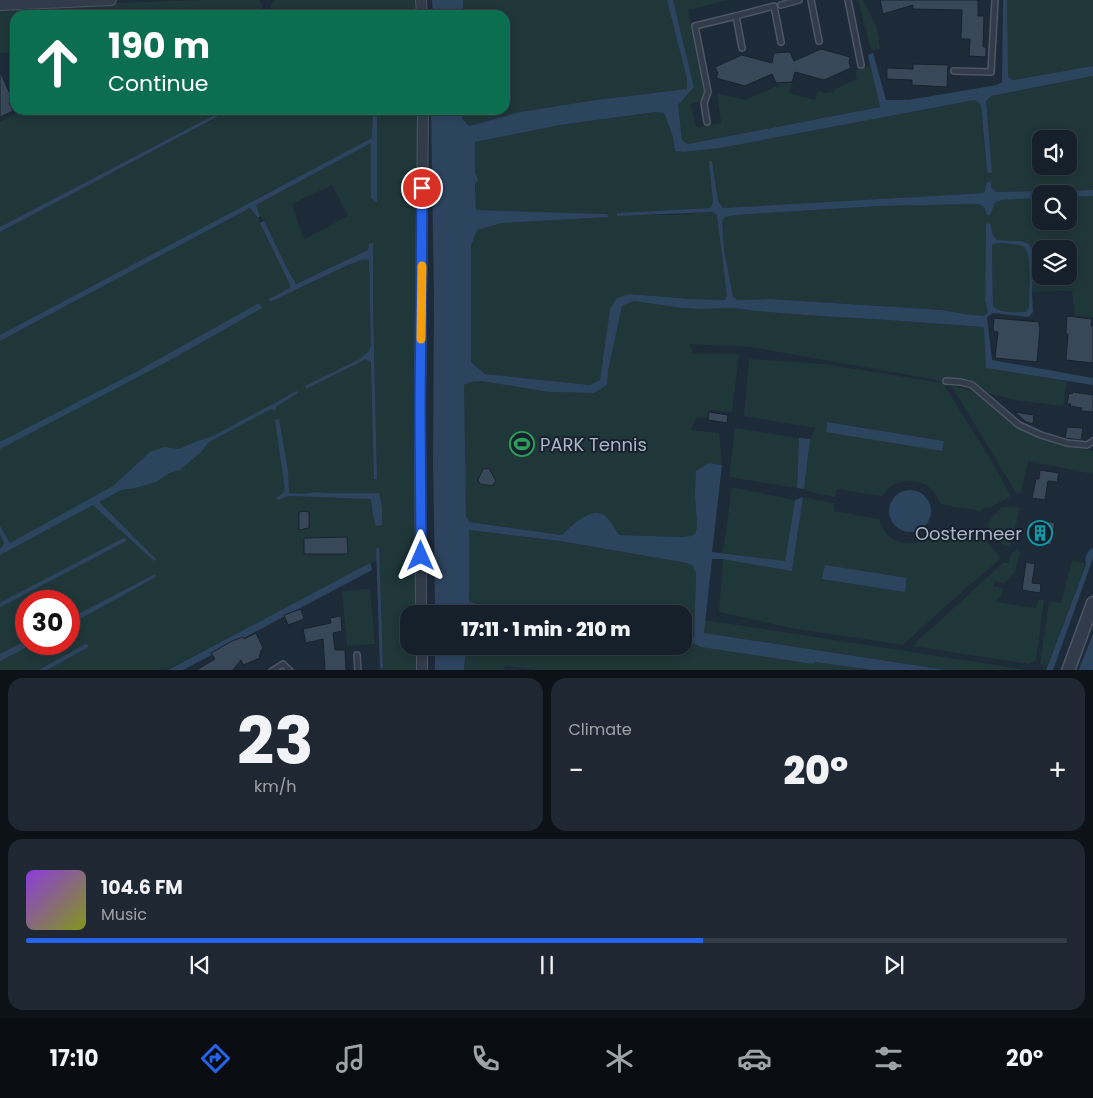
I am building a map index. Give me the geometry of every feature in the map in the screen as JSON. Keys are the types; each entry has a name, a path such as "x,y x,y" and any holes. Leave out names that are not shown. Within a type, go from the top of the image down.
{"street":[{"path":"0,5 111,0"},
{"path":"422,115 420,408 422,605"},
{"path":"1068,670 1093,603"},
{"path":"422,655 422,670"}],"lane":[{"path":"708,122 704,103 708,92 695,26 774,6 781,2 799,0"},
{"path":"811,0 819,41"},
{"path":"848,0 861,65"},
{"path":"954,71 991,72 995,0"},
{"path":"774,6 781,42"},
{"path":"736,16 742,48"},
{"path":"946,381 972,385 1020,425 1041,435 1067,443 1087,445 1093,441"},
{"path":"357,655 358,670"},
{"path":"272,670 283,664 290,670"}],"green space":[{"path":"259,0 262,10 10,10 10,52 0,53 0,7"},
{"path":"275,0 416,0 417,10 270,10 271,4"},
{"path":"463,0 667,0 688,89 596,100 510,115 510,10 463,10"},
{"path":"673,0 729,0 688,10 704,94 699,102 691,104 696,127 721,123 717,93 745,100 774,87 779,87 779,83 792,83 789,93 815,100 818,91 824,93 834,92 835,89 857,79 855,70 871,66 880,107 688,144 682,140 678,105 694,87"},
{"path":"858,0 863,0 877,28 880,49 871,50"},
{"path":"1003,0 1093,0 1093,66 1013,80 1007,77"},
{"path":"1093,76 1093,190 1077,190 1077,185 1032,185 1032,191 996,192 991,187 991,181 987,182 984,193 723,208 718,201 712,161 710,161 713,203 710,208 617,213 617,215 673,215 713,212 717,215 728,295 725,300 630,294 610,309 600,381 590,385 485,374 470,362 471,246 477,230 502,223 608,217 607,214 476,210 474,142 560,125 655,112 664,113 673,137 675,150 684,152 710,149 975,100 981,105 986,167 989,141 986,101 991,96"},
{"path":"13,115 214,115 0,227 0,122"},
{"path":"221,115 418,115 416,605 400,605 400,655 416,655 416,670 380,670 380,568 377,554 377,561 166,670 0,670 0,341 250,208 258,218 292,292 364,258 369,260 377,479 373,244 369,244 368,250 296,284 256,205 371,143 264,194 249,204 0,335 0,232 63,198","holes":["332,185 348,216 304,239 292,204","375,494 372,499 287,496"]},
{"path":"462,115 509,115 469,126 462,118"},
{"path":"1093,196 1093,317 1075,316 1072,291 1032,292 1032,285 1077,285 1077,240 1032,240 1032,256 1025,243 997,240 993,235 990,223 986,224 985,301 988,313 984,316 942,310 770,299 737,300 733,296 724,250 722,220 725,217 879,206 978,204 984,207 987,215 995,203 1001,200 1032,198 1032,230 1077,230 1077,197"},
{"path":"992,244 1018,245 1024,247 1027,251 1030,285 1029,308 1026,312 1004,311 993,306"},
{"path":"634,301 682,308 735,308 805,315 984,327 987,368 1067,381 1063,407 1016,400 931,379 751,347 690,344 693,354 739,354 732,412 710,410 707,418 697,417 691,430 719,433 722,465 709,463 695,494 697,527 695,534 681,537 619,535 608,520 575,522 562,535 468,522 466,516 463,385 481,381 549,392 594,393 607,385 608,371 622,306"},
{"path":"749,359 824,364 943,383 1011,496 981,511 941,504 935,493 928,486 912,481 895,484 882,496 837,489 835,497 814,493 804,489 810,439 815,428 744,416","holes":["827,422 944,441 826,432"]},
{"path":"951,385 975,392 1018,426 1032,434 1061,445 1093,451 1093,474 1028,461 1021,494 1016,493"},
{"path":"735,428 799,438 797,488 729,477"},
{"path":"732,487 795,500 785,562 723,553"},
{"path":"803,497 834,503 834,511 879,519 887,534 901,542 913,543 923,540 936,528 978,534 1000,556 996,563 903,645 791,628 719,612 723,559 792,570","holes":["825,566 907,578 905,591"]},
{"path":"1012,506 1020,509 1010,547 993,537 987,524 1002,507"},
{"path":"469,530 560,541 687,563 693,566 696,573 694,638 814,664 814,662 872,670 533,670 505,665 504,670 464,670 465,655 692,655 692,605 482,605 469,602"},
{"path":"1017,550 1020,553 1015,572 1004,583 994,581 993,586 1003,588 1001,597 997,598 996,602 1036,608 1038,600 1044,600 1036,660 1029,664 912,646 1003,563 1009,563 1011,553"},
{"path":"1072,560 1086,564 1047,666 1040,664 1049,601 1061,603"},
{"path":"370,589 375,644 347,646 342,591"},
{"path":"705,620 1022,670 946,670 704,633"}],"water":[{"path":"432,0 463,0 463,10 433,10"},
{"path":"667,0 673,0 694,87 678,105 682,140 688,144 880,107 868,55 873,53 886,100 908,100 997,85 1002,82 1003,0 1007,0 1008,77 1013,80 1093,66 1093,76 991,96 986,101 992,173 987,172 981,105 975,100 720,148 684,152 675,151 673,137 664,113 655,112 560,125 475,142 475,173 478,180 475,184 476,210 607,214 609,217 502,223 477,230 471,246 471,362 485,374 590,385 600,380 610,309 617,298 630,294 725,300 727,295 717,215 713,212 617,216 617,213 710,208 713,203 709,161 712,161 718,201 723,208 984,193 987,182 991,181 991,187 996,192 1032,191 1032,198 1001,200 995,203 990,215 987,215 984,207 978,204 879,206 725,217 722,220 724,250 733,296 737,300 770,299 942,310 984,316 988,312 985,301 986,224 990,223 993,235 997,240 1020,241 1029,244 1032,250 1033,312 1029,317 993,313 987,317 992,360 1093,378 1093,385 986,368 984,327 805,315 735,308 682,308 634,301 622,306 608,371 607,385 594,393 549,392 481,381 464,385 466,516 469,522 562,535 582,518 594,513 600,513 609,520 619,535 691,536 695,534 697,527 696,471 709,463 722,465 712,552 785,561 795,500 803,497 792,571 712,559 704,633 946,670 872,670 815,662 814,664 701,647 692,643 692,639 694,638 696,573 693,566 687,563 560,541 469,530 469,602 482,605 435,605 431,115 462,115 462,118 469,126 520,112 596,100 687,89 687,79","holes":["997,243 1021,246 1027,251 1028,257 1029,308 1026,312 996,309 993,306 992,245"]},
{"path":"214,115 221,115 0,232 0,227"},
{"path":"373,115 377,115 377,202 371,198 371,143 256,205 260,216 258,218 250,208 0,341 0,335 372,138"},
{"path":"1077,190 1093,190 1093,196 1077,197"},
{"path":"264,221 296,284 368,250 369,244 373,243 377,479 374,479 371,362 366,359 306,389 305,386 360,359 369,351 371,344 369,260 364,259 348,265 270,302 269,299 290,288 290,285 260,223"},
{"path":"259,303 262,308 174,358 0,449 0,442 134,373"},
{"path":"297,391 298,393 277,406 275,411 271,409 209,442 200,453 180,470 169,473 156,482 121,490 99,502 156,559 154,561 93,505 0,555 0,549 4,543 0,534 0,526 10,543 113,486 150,452 164,447 179,449 211,437"},
{"path":"279,419 288,471 289,493 379,493 382,507 382,525 376,526 371,499 287,496 279,500 276,498 285,489 275,420"},
{"path":"827,422 944,441 942,451 826,432"},
{"path":"799,438 810,439 804,489 797,488"},
{"path":"914,490 922,493 928,499 931,511 928,523 922,529 906,532 898,529 892,523 889,507 892,499 898,493"},
{"path":"376,548 379,548 383,668 380,668"},
{"path":"1091,548 1093,549 1093,558 1053,670 1046,670 1086,565 1086,556"},
{"path":"370,563 372,570 183,670 168,670"},
{"path":"825,565 907,578 905,592 822,579"},
{"path":"155,574 156,577 80,619 80,613"},
{"path":"1093,634 1093,670 1079,670 1079,669"},
{"path":"15,646 15,653 0,661 0,654"},
{"path":"435,655 465,655 464,670 435,670"}],"building":[{"path":"880,0 978,0 978,16 984,16 983,47 986,47 986,57 969,56 970,39 961,39 962,10 913,9 913,5 883,14"},
{"path":"821,49 850,57 849,63 851,68 824,80 795,72 792,82 776,83 772,74 745,86 716,78 718,73 715,67 742,55 772,63 774,53 790,52 794,61"},
{"path":"913,64 948,65 947,87 912,85 912,80 887,79 887,68 913,69"},
{"path":"0,71 10,94 10,112 0,117"},
{"path":"1067,316 1092,319 1093,363 1066,360"},
{"path":"994,318 1039,322 1037,362 995,358 998,332 993,331"},
{"path":"1073,392 1093,395 1093,412 1081,411 1082,408 1067,404 1069,393 1072,394"},
{"path":"709,412 728,415 727,423 708,420"},
{"path":"1015,412 1034,415 1033,424 1026,422"},
{"path":"1067,427 1083,428 1081,440 1065,438"},
{"path":"489,468 496,481 492,486 480,484 478,480 483,469"},
{"path":"1040,470 1059,473 1057,482 1048,481 1045,500 1032,498 1036,479 1039,479"},
{"path":"299,512 309,512 309,528 299,530"},
{"name":"Oostermeer","path":"1041,520 1055,523 1051,545 1037,543 1038,540 1029,538 1026,535 1028,525 1031,522 1040,524"},
{"path":"347,537 348,554 304,554 304,538"},
{"path":"1026,562 1035,564 1032,583 1041,584 1040,593 1022,590"},
{"path":"301,609 304,619 288,625 284,615"},
{"path":"341,616 342,631 333,633 335,650 345,650 346,670 325,670 323,639 306,643 303,629 331,623 330,618"},
{"path":"256,633 263,648 259,655 260,658 243,665 241,660 233,670 197,670 215,659 211,653 232,641 243,637 244,639"}],"waterway":[{"path":"0,605 124,540"},
{"path":"43,670 86,646"}],"slow traffic":[{"path":"421,339 422,266"}],"place":[{"name":"PARK Tennis","path":"522,444"},
{"name":"Oostermeer","path":"1040,533"}],"route":[{"path":"421,556 422,188"}]}
